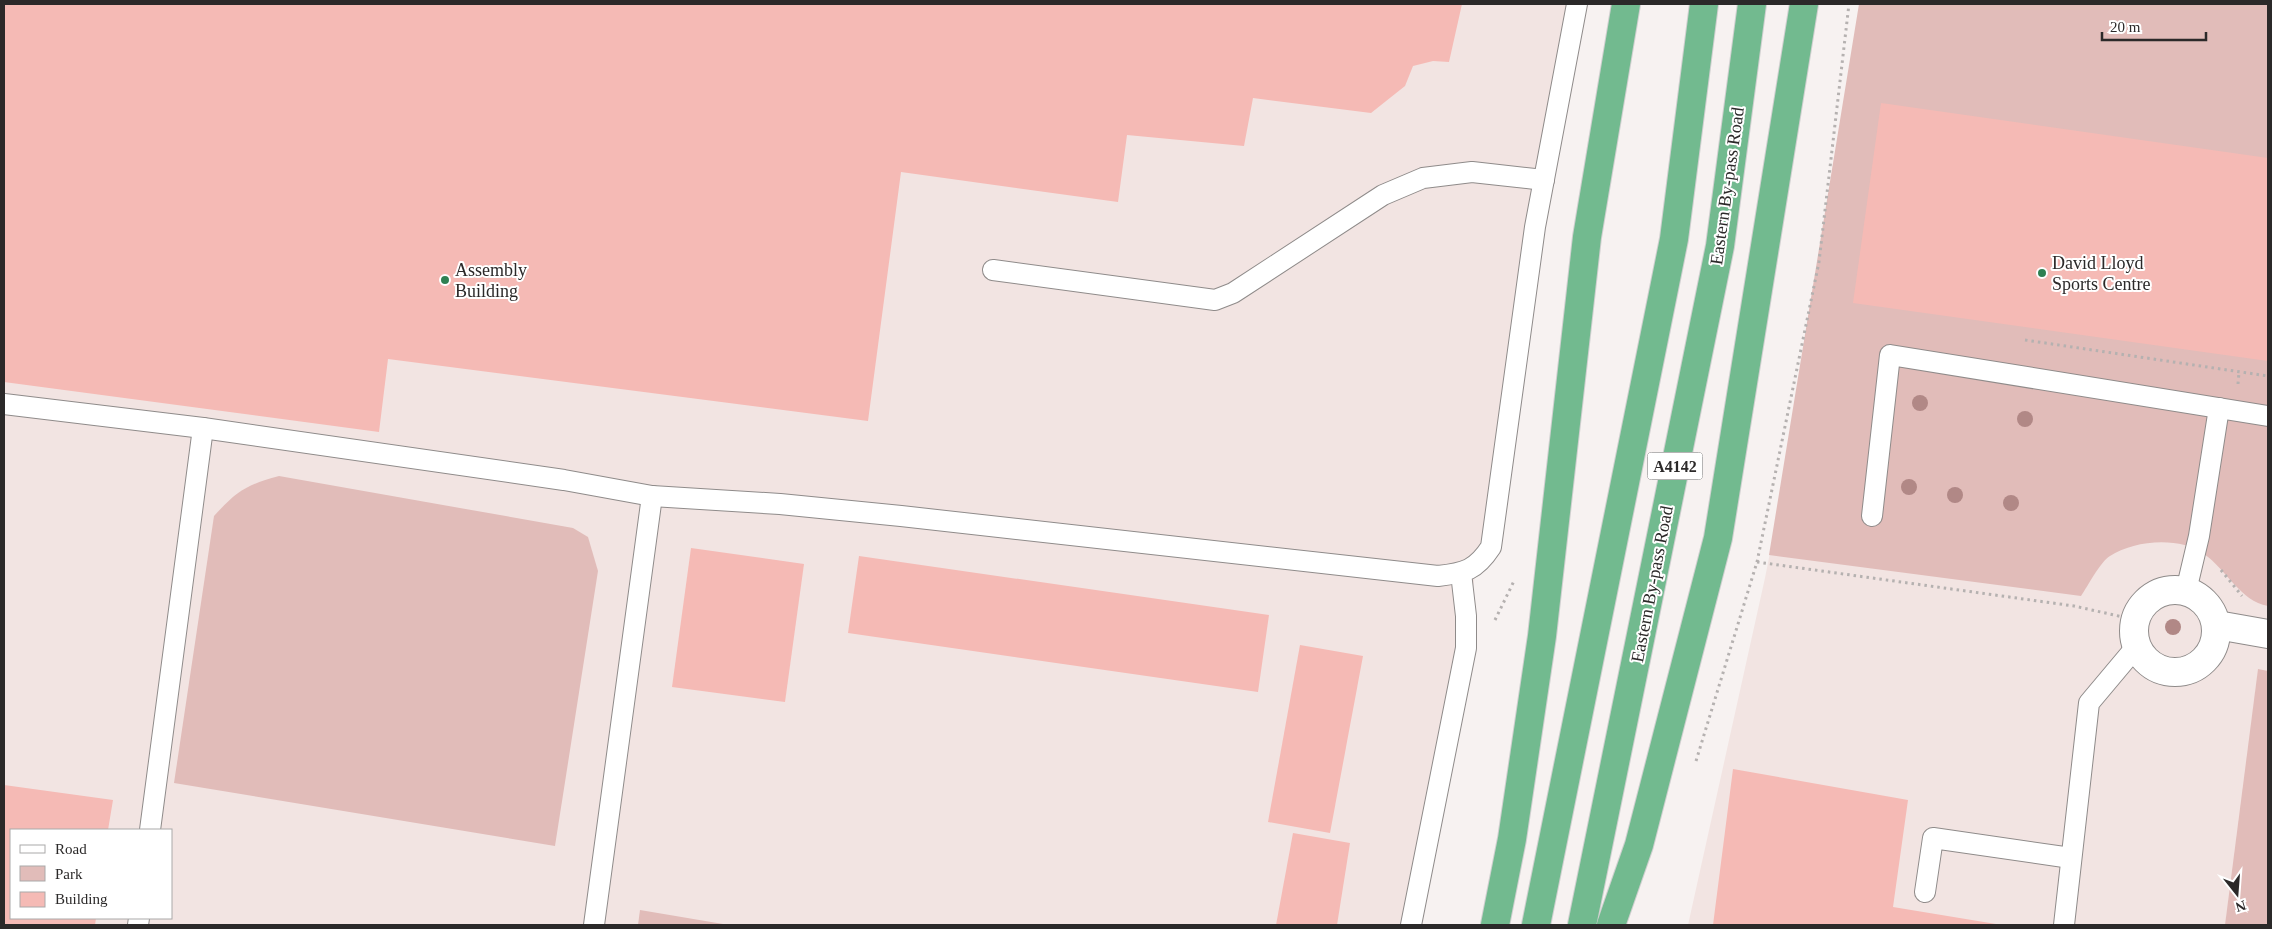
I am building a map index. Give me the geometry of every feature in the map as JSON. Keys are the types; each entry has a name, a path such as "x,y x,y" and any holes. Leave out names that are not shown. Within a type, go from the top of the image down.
{"highway":[{"path":"1495,925 1512,838 1542,636 1587,237 1626,4"},
{"name":"A4142","path":"1536,925 1674,239 1704,4"},
{"name":"Eastern By-pass Road","path":"1582,925 1720,246 1752,4"},
{"path":"1611,925 1638,845 1718,538 1804,4"}],"street":[{"path":"2176,589 2186,591 2203,600 2211,611 2217,625 2213,647 2204,662 2183,672 2159,670 2145,661 2136,647 2133,636 2134,619 2142,604 2155,594 2176,589"},
{"path":"2217,625 2268,634"}],"lane":[{"path":"4,404 203,428 564,480 652,496 790,505 1438,576 1461,574 1481,562 1491,546 1536,227 1578,4"},
{"path":"993,270 1215,300 1233,293 1383,194 1423,178 1472,172 1544,180"},
{"path":"1872,516 1890,355 2268,416"},
{"path":"2186,591 2199,536 2218,408"},
{"path":"150,829 203,428"},
{"path":"594,925 652,496"},
{"path":"1411,925 1466,648 1466,616 1461,574"},
{"path":"2064,925 2089,703 2136,647"},
{"path":"1925,892 1934,838 2071,858"}],"path":[{"path":"1696,763 1757,562 1819,262 1849,4"},
{"path":"2025,340 2268,376"},
{"path":"1757,562 2074,606 2134,619"}],"shaded area":[{"path":"4,4 1575,4 1414,925 4,925"},
{"path":"2268,4 2268,925 1688,925 1765,578 1824,280"}],"green space":[{"name":"David Lloyd Sports Centre","path":"1859,4 2268,4 2268,606 2249,598 2212,560 2194,548 2183,544 2157,542 2131,546 2110,556 2098,569 2081,596 1769,555"},
{"path":"279,476 573,528 588,537 598,571 555,846 174,783 214,516 229,500 243,490"},
{"path":"2258,669 2268,671 2268,925 2225,925"},
{"path":"640,910 729,925 638,925"}],"building":[{"name":"Assembly Building","path":"4,4 1462,4 1449,62 1433,61 1413,66 1405,86 1371,113 1253,98 1244,146 1127,135 1118,202 901,172 868,421 388,359 379,432 4,382"},
{"path":"1881,103 2268,158 2268,361 1853,303"},
{"path":"691,548 804,564 785,702 672,687"},
{"path":"859,556 1269,615 1258,692 848,633"},
{"path":"1300,645 1363,656 1330,833 1268,822"},
{"path":"1733,769 1908,800 1893,907 2002,925 1713,925"},
{"path":"4,785 113,800 108,829 10,829 10,919 96,919 95,925 4,925"},
{"path":"1293,833 1350,843 1337,925 1276,925"}],"place":[{"name":"David Lloyd Sports Centre","path":"2042,273"},
{"name":"Assembly Building","path":"445,280"}]}
